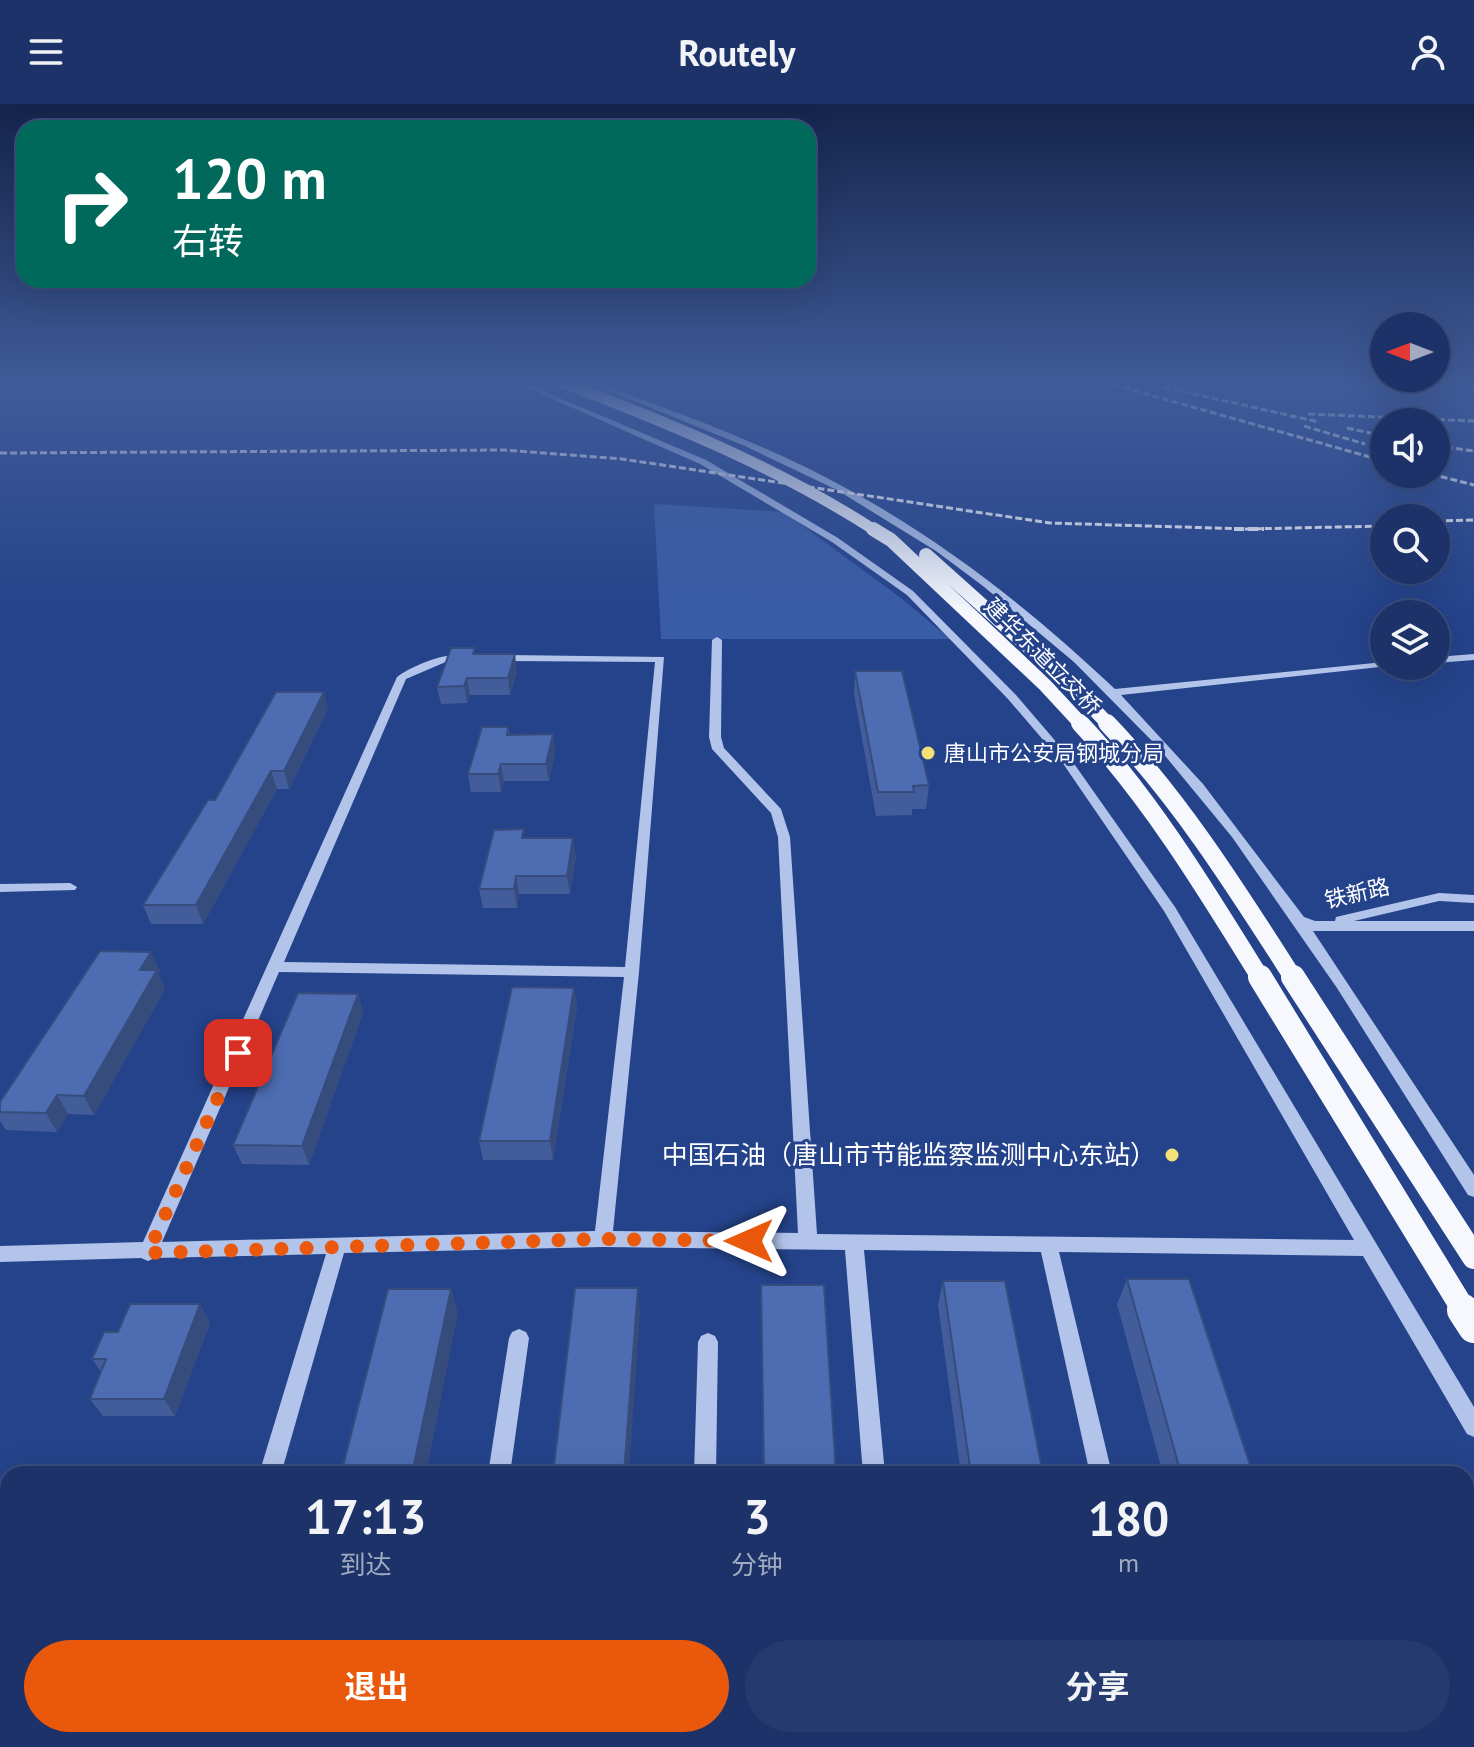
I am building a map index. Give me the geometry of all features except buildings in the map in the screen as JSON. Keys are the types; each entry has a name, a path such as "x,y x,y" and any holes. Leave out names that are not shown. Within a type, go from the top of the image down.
{"main road":[{"name":"建华东道立交桥","path":"743,459 830,501 891,540 1045,685 1111,756 1201,881 1474,1327"},
{"name":"建华东道立交桥","path":"764,459 853,504 908,539 1068,682 1135,752 1228,876 1474,1257"}],"street":[{"path":"694,459 763,494 910,593 957,638 1066,760 1170,910 1474,1427"},
{"path":"780,459 840,489 923,539 994,589 1112,693 1197,785 1296,918 1474,1190"},
{"path":"717,640 715,737 718,749 777,812 784,837 808,1242"},
{"path":"1450,659 1474,657"},
{"path":"148,1253 402,677 446,658 660,659 632,972 603,1239"},
{"path":"1112,693 1370,666"},
{"path":"0,888 70,887"},
{"name":"铁新路","path":"1313,926 1439,897 1474,899"},
{"path":"1296,918 1313,926"},
{"name":"铁新路","path":"1313,926 1474,926"},
{"path":"276,967 632,972"},
{"path":"0,1254 148,1253 603,1239 1369,1248"},
{"path":"854,1242 873,1466"},
{"path":"1048,1244 1099,1466"},
{"path":"272,1466 337,1247"},
{"path":"500,1466 519,1338"},
{"path":"705,1466 708,1342"}],"shaded area":[{"path":"654,504 784,512 901,598 950,639 661,639"}],"railway":[{"path":"618,459 1050,523 1247,529"},
{"path":"1450,479 1474,485"},
{"path":"1450,521 1474,520"},
{"path":"1247,529 1370,526"},
{"path":"1234,529 1247,529"},
{"path":"1247,529 1264,529"}],"place":[{"name":"唐山市公安局钢城分局","path":"928,753"},
{"name":"中国石油（唐山市节能监察监测中心东站）","path":"1172,1155"}],"route":[{"path":"238,1053 148,1253 603,1239 749,1241"}]}
